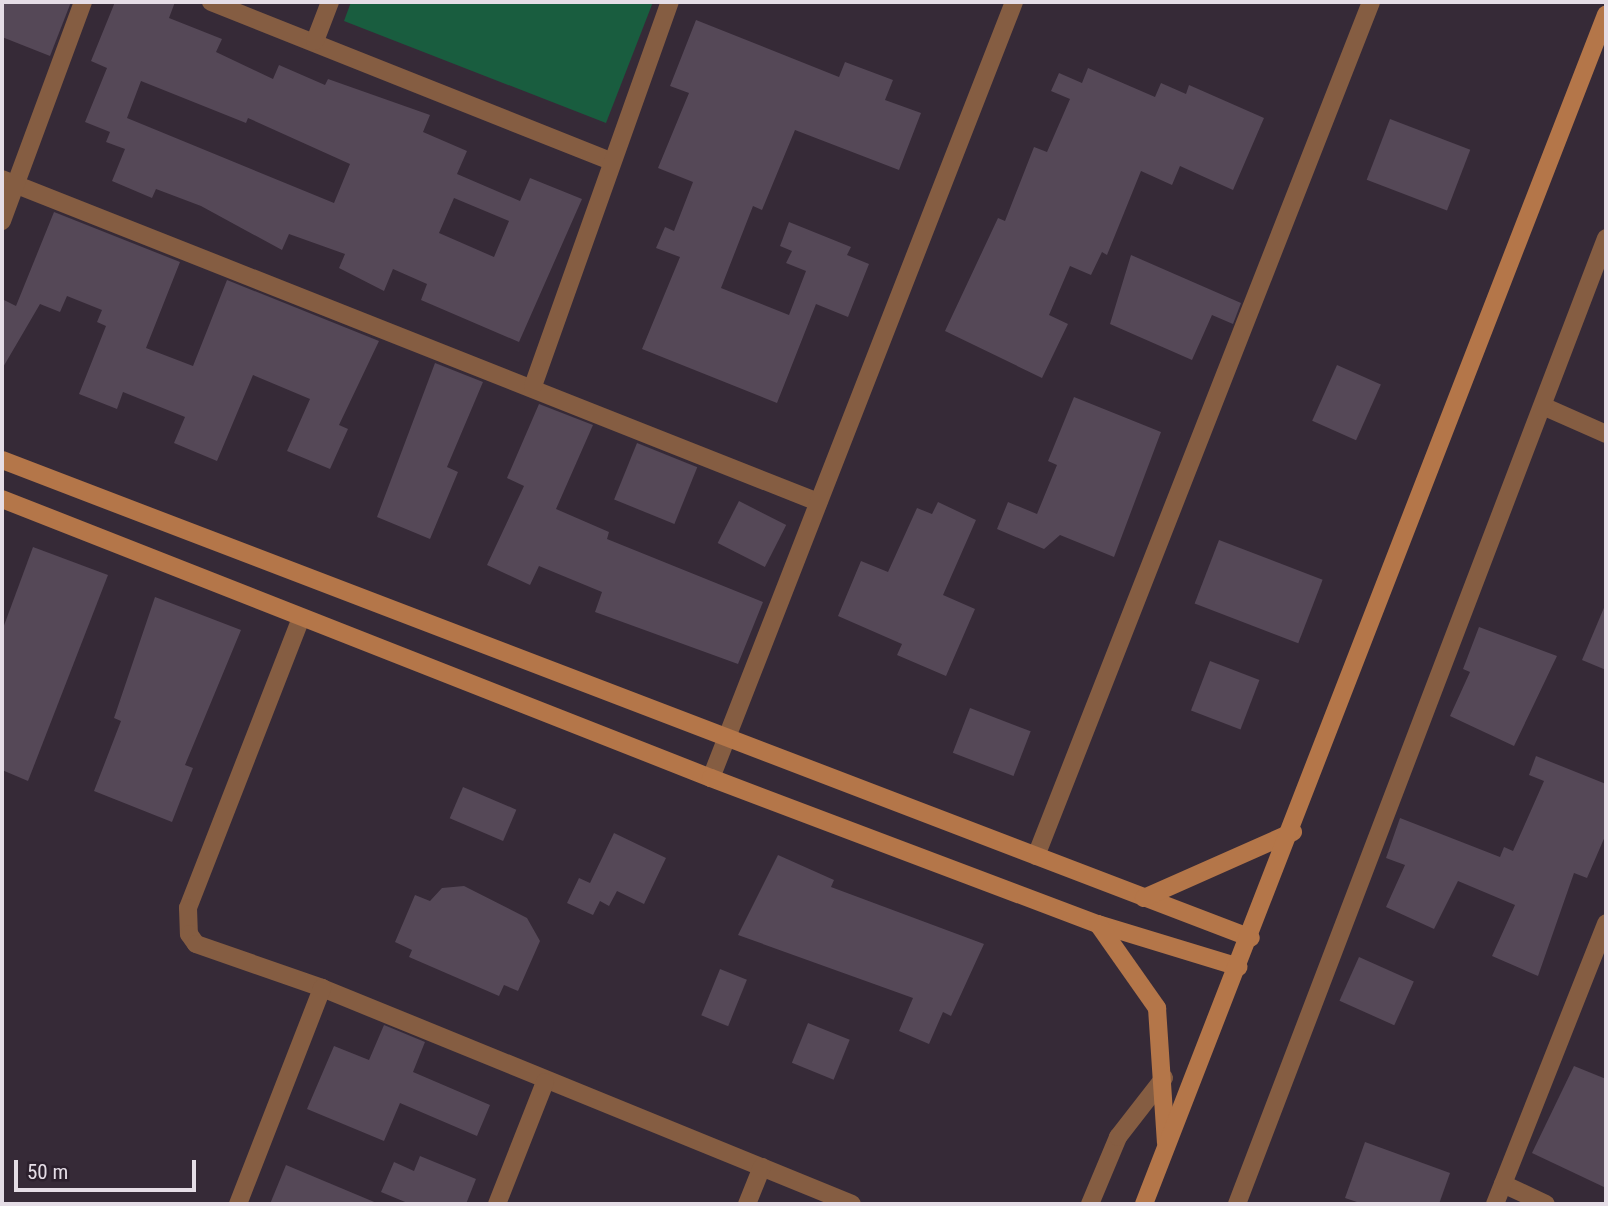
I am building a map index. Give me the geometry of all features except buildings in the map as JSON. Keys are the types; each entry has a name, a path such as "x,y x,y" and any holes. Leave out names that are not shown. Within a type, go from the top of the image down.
{"street":[{"path":"2,221 9,181 83,2"},
{"path":"211,2 609,160"},
{"path":"314,41 330,2"},
{"path":"533,386 609,160 670,2"},
{"path":"712,778 1014,2"},
{"path":"1036,856 1371,2"},
{"path":"1144,1204 1293,832 1606,15"},
{"path":"9,181 533,386 818,502"},
{"path":"1237,1204 1545,407 1606,238"},
{"path":"1545,407 1606,434"},
{"path":"2,460 726,742 1251,938"},
{"path":"2,499 712,778 1098,924 1239,967"},
{"path":"302,618 187,921 188,934 205,949 322,988 545,1082 852,1204"},
{"path":"1144,898 1293,832"},
{"path":"1495,1204 1606,923"},
{"path":"1098,924 1157,1008 1164,1078 1166,1150"},
{"path":"239,1204 322,988"},
{"path":"1090,1204 1118,1137 1164,1078"},
{"path":"497,1204 545,1082"},
{"path":"747,1204 762,1167"},
{"path":"1503,1184 1546,1204"}],"green space":[{"path":"351,2 653,2 606,123 344,21"}]}
